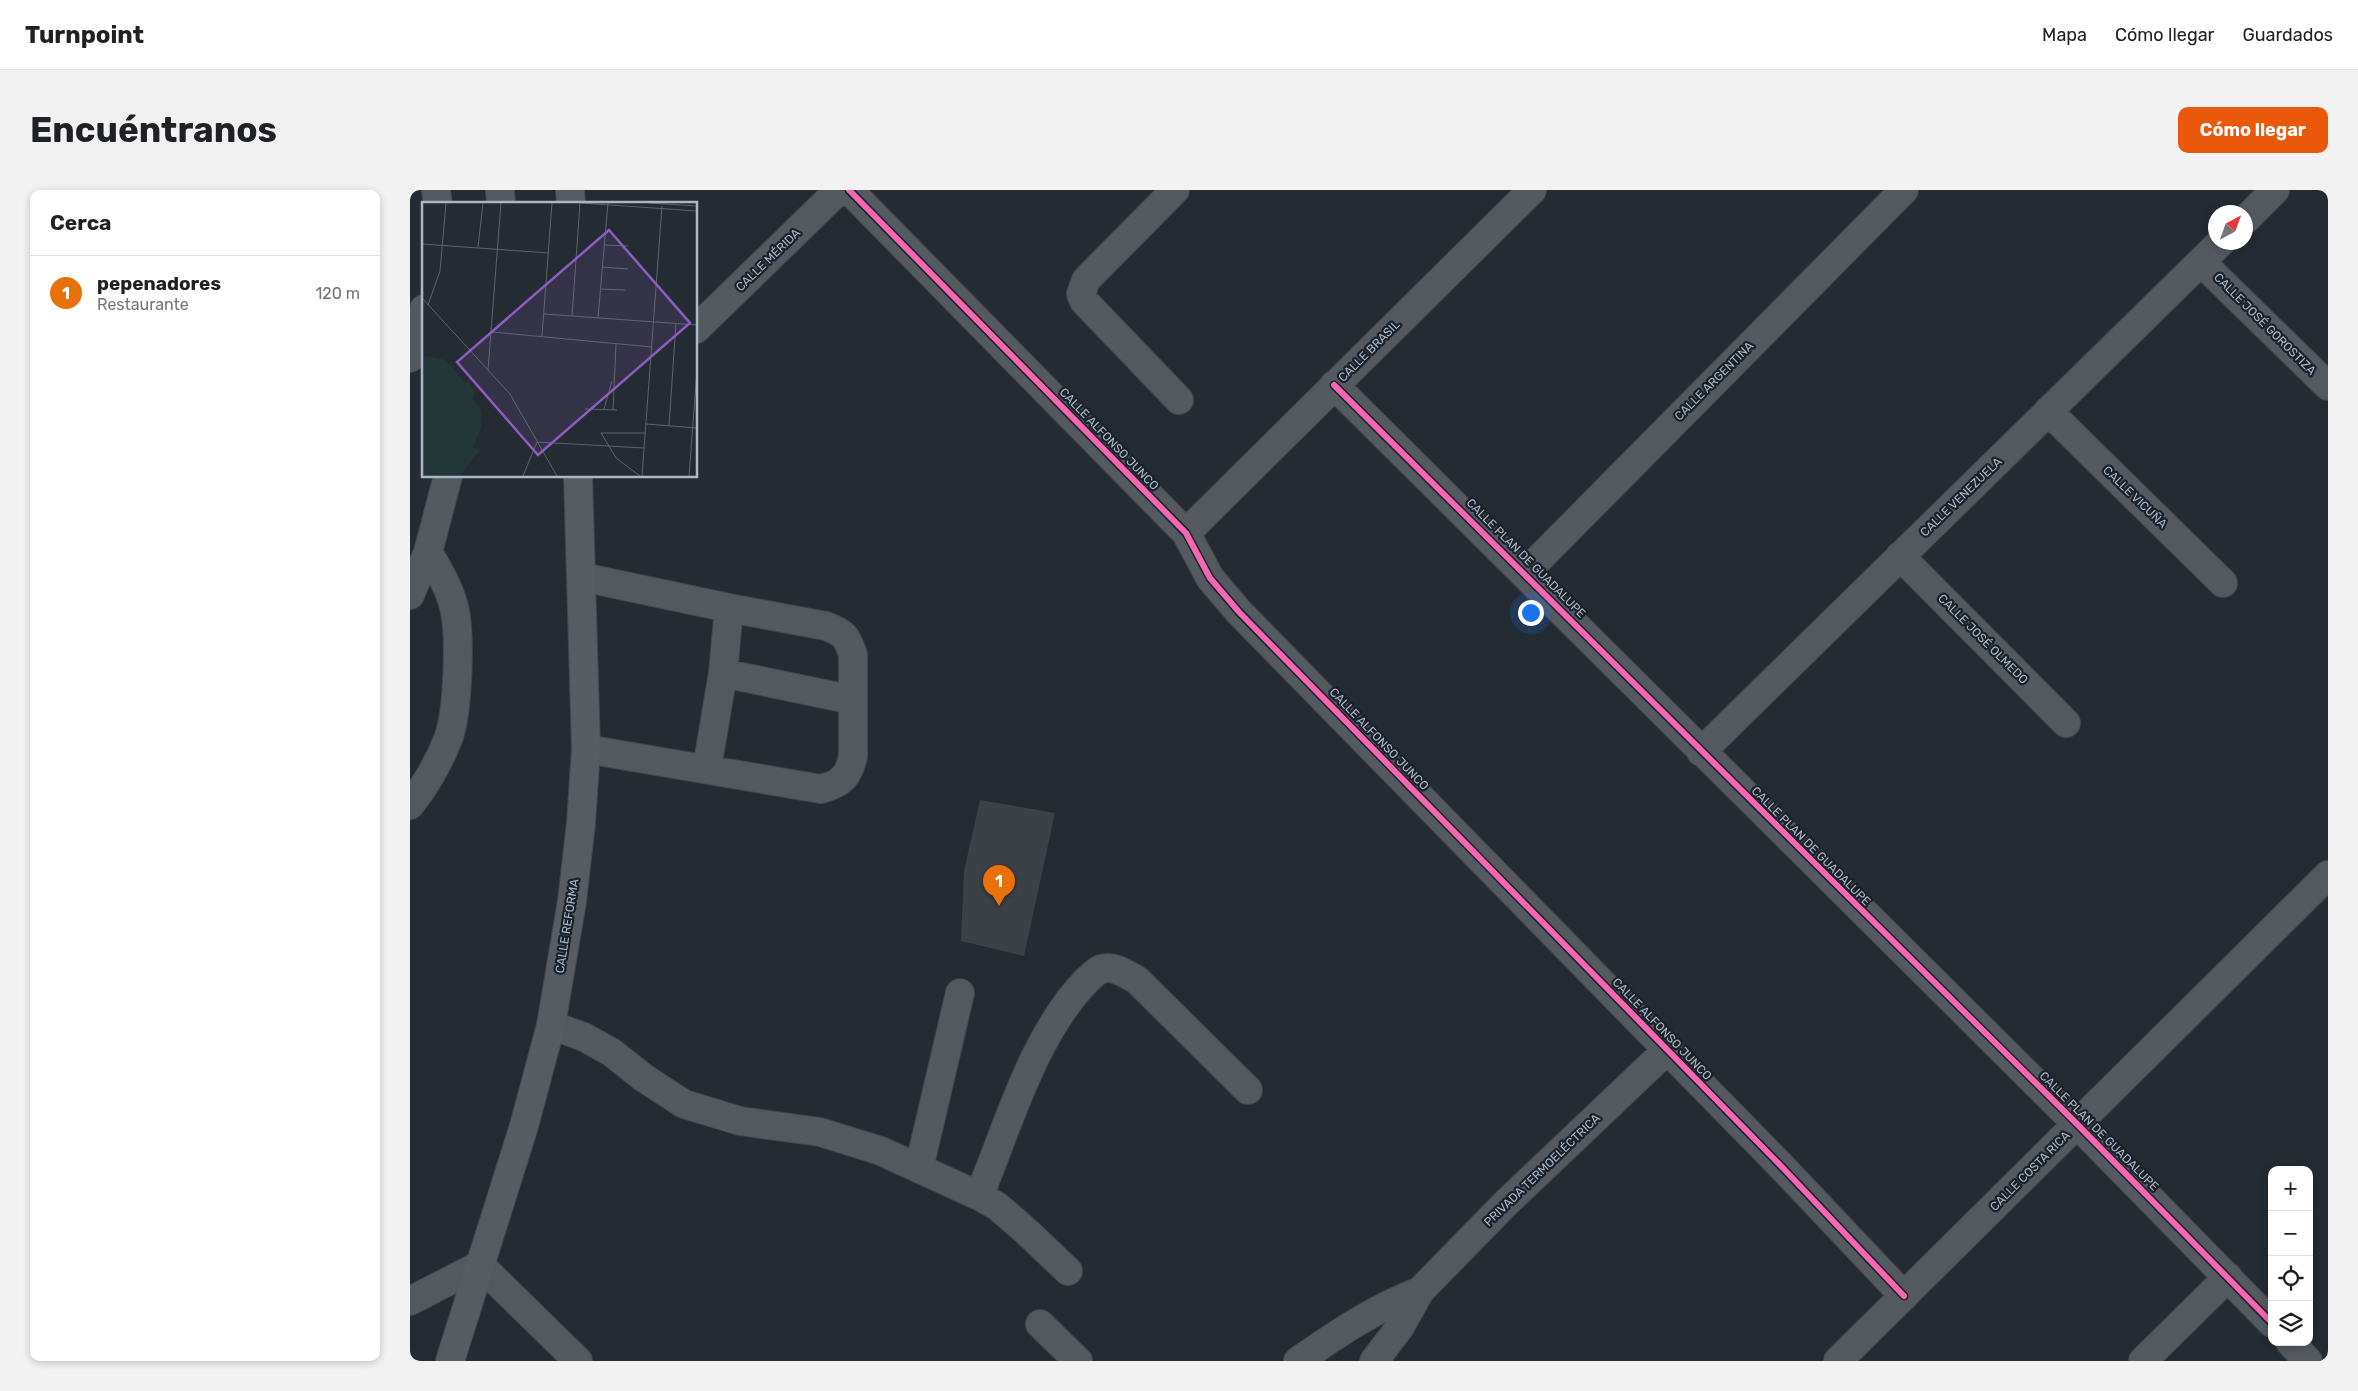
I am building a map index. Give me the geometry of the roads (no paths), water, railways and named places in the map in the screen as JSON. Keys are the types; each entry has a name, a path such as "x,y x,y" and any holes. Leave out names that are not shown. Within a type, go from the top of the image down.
{"main road":[{"name":"CALLE REFORMA","path":"450,1361 524,1126 551,1025 572,901 586,749 578,478"}],"street":[{"name":"CALLE MÉRIDA","path":"698,327 839,190"},
{"name":"CALLE ALFONSO JUNCO","path":"849,190 1186,534 1210,578 1240,612 1782,1167 1904,1296"},
{"path":"1175,190 1086,280 1081,294 1084,301 1179,400"},
{"name":"CALLE BRASIL","path":"1186,534 1532,190"},
{"name":"CALLE ARGENTINA","path":"1525,573 1904,190"},
{"path":"2253,212 2275,190"},
{"name":"CALLE VENEZUELA","path":"1702,752 2213,250"},
{"name":"CALLE JOSÉ GOROSTIZA","path":"2201,262 2328,386"},
{"path":"410,358 422,316"},
{"name":"CALLE PLAN DE GUADALUPE","path":"1334,385 2077,1124 2268,1319"},
{"name":"CALLE VICUÑA","path":"2048,411 2223,583"},
{"path":"410,595 428,552 447,478"},
{"path":"410,806 422,790 448,738 456,694 458,631 455,614 443,578 428,552"},
{"name":"CALLE JOSÉ OLMEDO","path":"1900,556 2066,723"},
{"path":"582,576 729,608 826,626 839,631 848,639 853,655 853,756 851,768 845,778 836,786 821,789 586,749"},
{"path":"706,768 723,673 729,608"},
{"path":"723,673 853,700"},
{"name":"CALLE COSTA RICA","path":"1838,1361 2328,875"},
{"path":"979,1196 1036,1057 1074,994 1100,969 1111,968 1122,971 1137,980 1248,1090"},
{"path":"920,1168 960,993"},
{"path":"551,1025 584,1037 611,1052 644,1078 684,1104 740,1122 820,1132 881,1151 979,1196 1004,1212 1068,1271"},
{"name":"PRIVADA TERMOELÉCTRICA","path":"1374,1361 1400,1327 1420,1291 1505,1204 1666,1050"},
{"path":"410,1301 480,1265 578,1361"},
{"path":"2143,1361 2228,1277"},
{"name":"PRIVADA TERMOELÉCTRICA","path":"1298,1361 1345,1328 1389,1303 1420,1291"},
{"path":"1040,1324 1078,1361"},
{"path":"2294,1346 2308,1361"}],"place":[{"name":"pepenadores","path":"999,906"}]}
